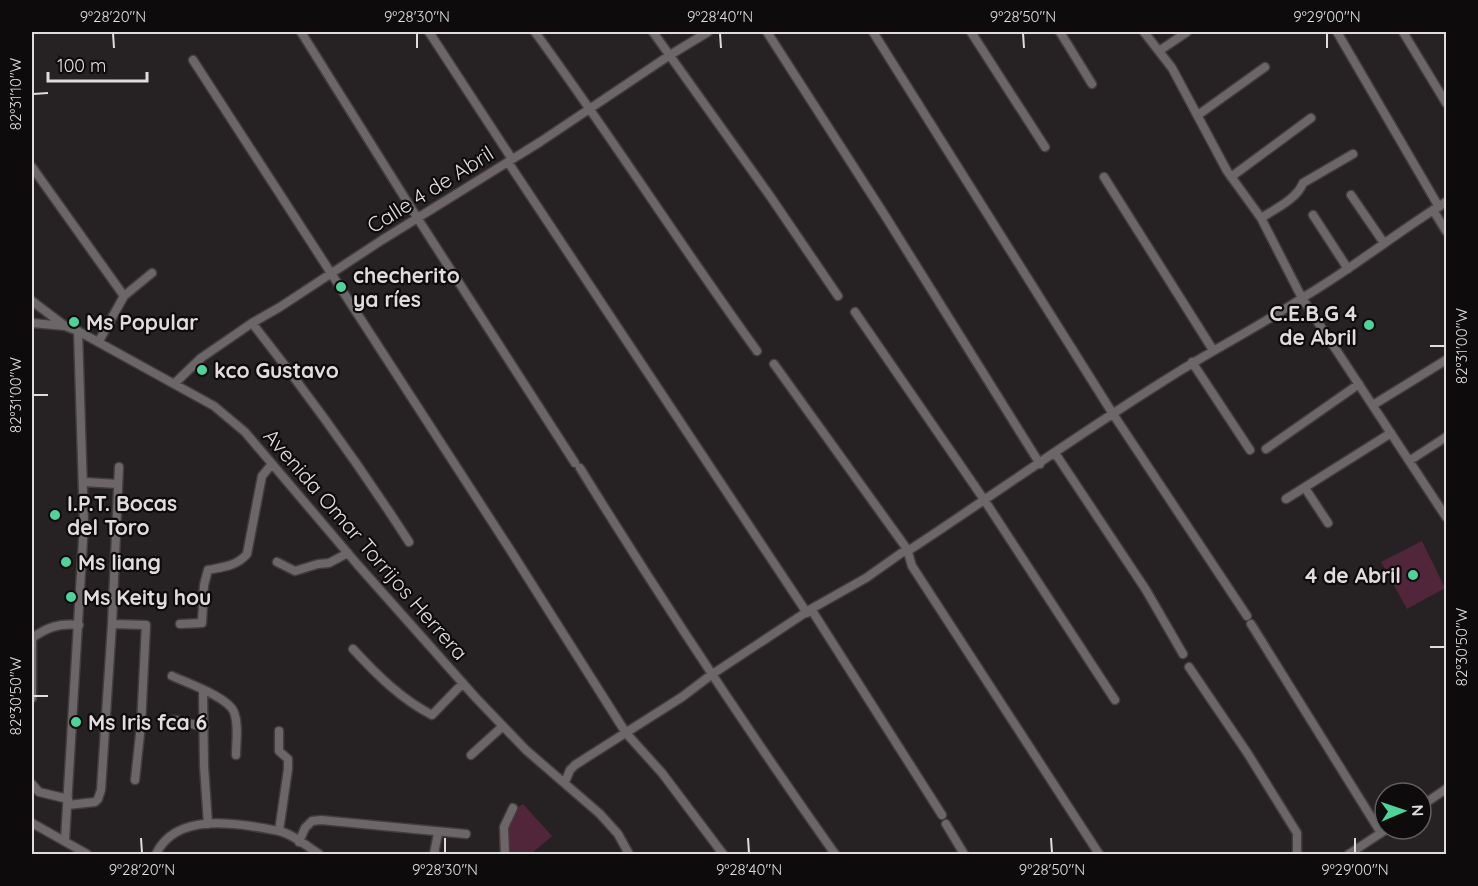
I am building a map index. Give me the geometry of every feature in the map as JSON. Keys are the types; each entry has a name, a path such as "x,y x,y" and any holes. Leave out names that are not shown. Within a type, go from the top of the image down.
{"street":[{"path":"301,32 418,219 711,675 835,855"},
{"path":"429,32 510,160 809,611 944,819 964,855"},
{"path":"535,32 758,351"},
{"path":"653,32 838,296"},
{"name":"Calle 4 de Abril","path":"175,383 201,358 252,322 280,307 708,32"},
{"path":"767,32 1040,464"},
{"path":"873,32 1113,414 1373,814"},
{"path":"971,32 1045,147"},
{"path":"1059,32 1092,84"},
{"path":"1144,32 1172,68 1231,177 1261,218 1302,298 1446,517"},
{"path":"1159,51 1187,32"},
{"path":"1336,32 1439,206 1446,231"},
{"path":"1403,32 1446,103"},
{"path":"193,60 626,733 662,773 723,855"},
{"path":"1198,114 1265,67"},
{"path":"1231,177 1311,118"},
{"path":"1261,218 1284,201 1292,199 1299,192 1303,183 1353,154"},
{"path":"32,167 124,296"},
{"path":"1104,177 1213,350"},
{"path":"1351,195 1384,243"},
{"path":"565,782 575,765 682,697 711,675 809,611 867,578 907,549 908,551 985,501 1192,362 1279,314 1439,206"},
{"path":"1314,215 1348,269"},
{"path":"99,341 124,296 152,273"},
{"path":"32,301 65,326"},
{"path":"855,312 985,501 1115,700"},
{"path":"252,322 316,405 363,471 409,542"},
{"name":"Avenida Omar Torrijos Herrera","path":"32,323 65,326 99,341 175,383 229,417 245,432 463,683 526,750 565,782 612,827 629,855"},
{"path":"65,840 84,523 78,331"},
{"path":"1373,405 1446,360"},
{"path":"1192,362 1250,450"},
{"path":"774,364 907,549 912,566 1099,855"},
{"path":"1266,449 1359,384"},
{"path":"1286,500 1391,433"},
{"path":"1409,461 1446,437"},
{"path":"1055,453 1146,590 1184,654"},
{"path":"180,624 202,623 204,585 208,570 232,565 248,554 262,476 272,464"},
{"path":"32,784 39,792 68,802 91,803 98,799 100,794 112,624 119,467"},
{"path":"84,482 118,484"},
{"path":"1305,488 1328,523"},
{"path":"277,562 295,572 318,564 329,563 348,553"},
{"path":"32,698 32,637 58,624 79,625"},
{"path":"112,624 146,625 141,725 135,780"},
{"path":"353,649 384,682 432,715 463,683"},
{"path":"1189,666 1297,833 1297,855"},
{"path":"172,676 222,700 231,708 236,719 236,755"},
{"path":"203,691 208,824"},
{"path":"175,720 204,727"},
{"path":"471,755 503,726"},
{"path":"279,731 279,751 288,759 288,769 279,831"},
{"path":"1433,798 1446,789"},
{"path":"505,855 504,827 513,808"},
{"path":"299,842 305,828 312,821 321,820 466,834"},
{"path":"32,823 65,840 87,855"},
{"path":"156,855 160,847 171,836 199,824 247,826 279,831 319,855"},
{"path":"434,855 438,833"},
{"path":"1349,855 1373,839"}],"shaded area":[{"name":"4 de Abril","path":"1422,541 1445,588 1407,609 1381,562"},
{"path":"523,804 552,836 531,854 507,854 510,819 512,813"}],"place":[{"name":"checherito ya ríes","path":"341,287"},
{"name":"Ms Popular","path":"74,322"},
{"name":"C.E.B.G 4 de Abril","path":"1369,325"},
{"name":"kco Gustavo","path":"202,370"},
{"name":"I.P.T. Bocas del Toro","path":"55,515"},
{"name":"Ms liang","path":"66,562"},
{"name":"4 de Abril","path":"1413,575"},
{"name":"Ms Keity hou","path":"71,597"},
{"name":"Ms Iris fca 6","path":"76,722"}]}
